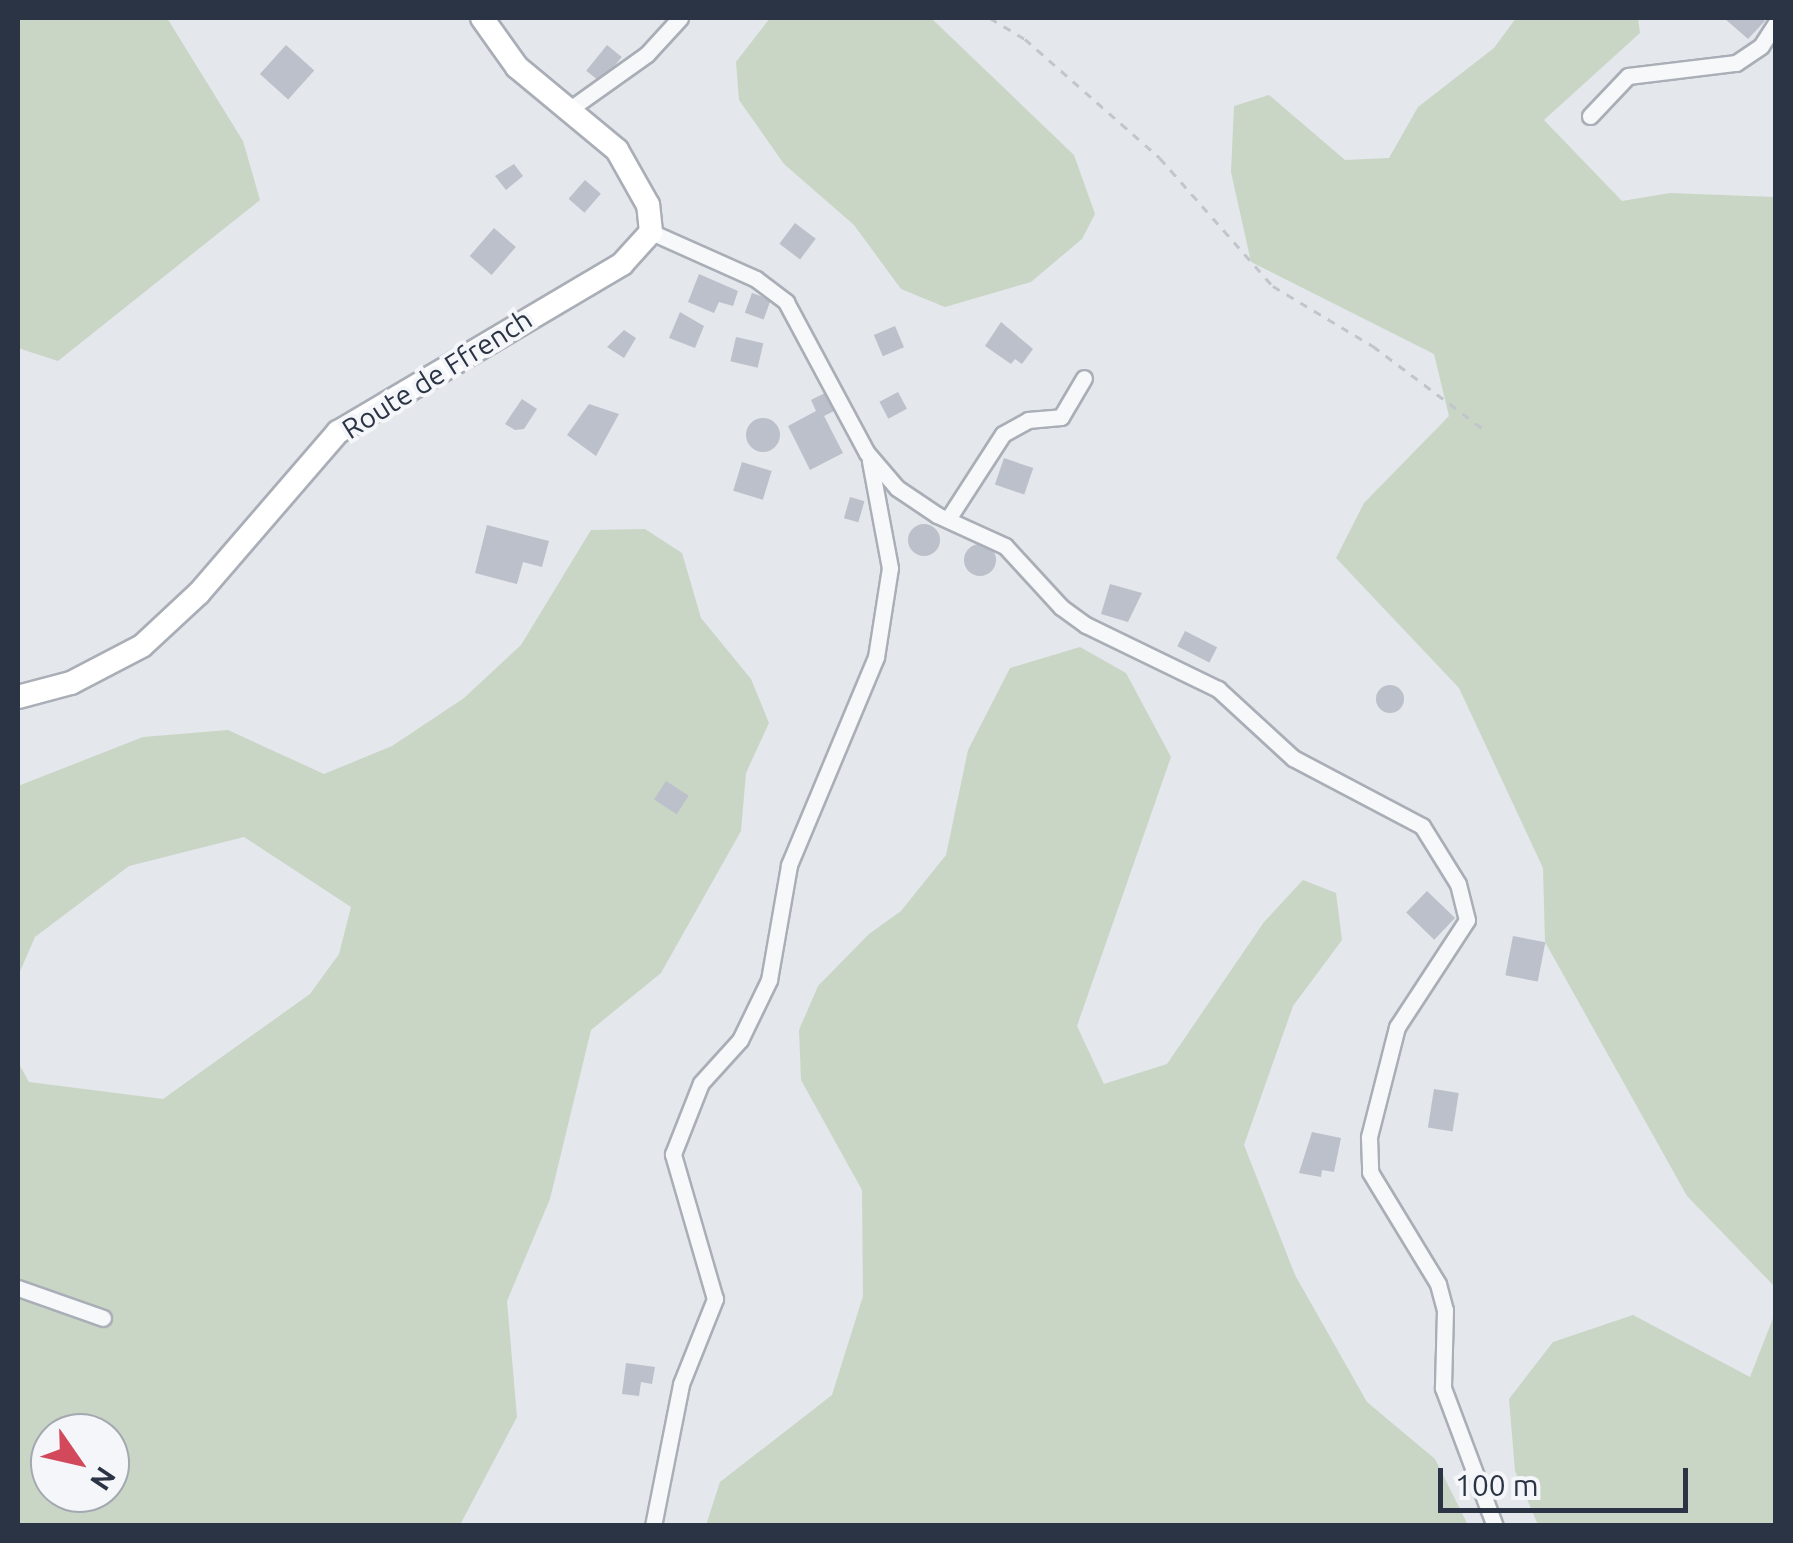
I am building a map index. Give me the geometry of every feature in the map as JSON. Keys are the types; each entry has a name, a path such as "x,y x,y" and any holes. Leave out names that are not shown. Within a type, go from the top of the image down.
{"main road":[{"path":"482,18 517,68 617,150 636,178 650,232"},
{"name":"Route de Ffrench","path":"18,697 71,684 142,646 199,593 338,432 622,264 650,232"}],"street":[{"path":"570,110 646,54 680,18"},
{"path":"1590,116 1628,76 1736,63 1761,46 1776,23"},
{"path":"650,232 756,279 786,302 867,453 880,490 890,568 876,657 788,865 769,980 740,1040 701,1083 672,1154 715,1299 682,1384 652,1526"},
{"path":"948,519 1002,434 1028,420 1061,417 1084,378"},
{"path":"867,453 898,488 948,519 1005,546 1061,608 1086,625 1218,689 1293,758 1400,809 1422,826 1458,884 1466,920 1397,1027 1369,1138 1370,1172 1438,1284 1445,1310 1443,1388 1496,1526"},
{"path":"18,1288 103,1318"}],"path":[{"path":"990,18 1026,40 1160,158 1272,286 1373,346 1486,431"}],"green space":[{"path":"18,18 167,18 243,141 260,200 58,361 18,348"},
{"path":"770,18 931,18 1074,155 1095,214 1082,239 1031,282 945,307 901,289 854,225 784,164 739,100 736,62"},
{"path":"1516,18 1638,18 1640,33 1544,120 1622,201 1670,193 1775,197 1775,1287 1687,1196 1545,942 1543,868 1459,688 1336,558 1364,503 1449,416 1434,354 1251,262 1231,172 1234,106 1269,95 1345,160 1389,158 1418,107 1494,48"},
{"path":"645,529 682,553 701,618 751,679 769,723 746,773 741,831 661,973 591,1030 550,1199 507,1301 517,1417 460,1525 18,1525 18,1062 29,1082 163,1099 310,994 339,954 351,907 244,837 129,866 35,937 18,976 18,786 143,737 228,730 324,774 392,746 464,698 521,645 591,530"},
{"path":"1080,647 1126,673 1171,757 1077,1026 1104,1084 1167,1064 1264,922 1303,880 1336,893 1342,940 1293,1006 1244,1145 1295,1275 1367,1402 1435,1459 1468,1525 706,1525 720,1482 832,1395 863,1296 862,1190 801,1080 799,1030 818,986 869,934 901,911 946,855 968,750 1010,668"},
{"path":"1775,1313 1775,1525 1538,1525 1515,1471 1509,1399 1553,1342 1633,1315 1750,1377"}],"building":[{"path":"1724,18 1761,18 1765,21 1748,39"},
{"path":"286,45 314,70 288,99 260,74"},
{"path":"607,45 622,57 601,83 586,71"},
{"path":"514,164 523,176 506,190 495,176"},
{"path":"585,180 601,194 584,213 569,199"},
{"path":"795,223 816,239 800,259 779,244"},
{"path":"494,228 516,247 492,275 470,256"},
{"path":"699,274 738,291 733,306 719,302 714,313 688,302"},
{"path":"752,293 771,300 764,320 745,313"},
{"path":"680,312 704,326 695,348 669,338"},
{"path":"1001,322 1033,349 1022,364 1015,359 1011,364 985,346"},
{"path":"895,326 904,347 883,356 874,335"},
{"path":"624,330 636,338 624,358 607,347"},
{"path":"736,337 763,343 758,368 730,361"},
{"path":"827,392 836,410 824,416 843,453 810,470 788,426 816,411 811,400"},
{"path":"898,392 907,409 888,419 879,402"},
{"path":"522,399 537,409 524,429 515,430 505,424"},
{"path":"589,404 619,414 596,456 567,435"},
{"path":"763,418 775,423 780,435 775,447 763,452 751,447 746,435 751,423"},
{"path":"1004,458 1033,468 1024,495 995,484"},
{"path":"742,462 772,471 763,500 733,491"},
{"path":"850,497 864,501 858,522 844,518"},
{"path":"924,524 935,529 940,540 935,551 924,556 913,551 908,540 913,529"},
{"path":"487,525 549,541 542,567 523,562 517,584 475,573"},
{"path":"980,544 991,549 996,560 991,571 980,576 969,571 964,560 969,549"},
{"path":"1110,584 1142,593 1128,622 1101,614"},
{"path":"1185,631 1217,647 1209,662 1177,646"},
{"path":"1390,685 1400,689 1404,699 1400,709 1390,713 1380,709 1376,699 1380,689"},
{"path":"666,781 689,796 677,814 654,799"},
{"path":"1427,891 1455,918 1434,940 1406,913"},
{"path":"1513,936 1545,942 1538,982 1505,975"},
{"path":"1434,1089 1459,1093 1453,1131 1428,1128"},
{"path":"1312,1132 1341,1138 1334,1172 1322,1170 1321,1177 1299,1173"},
{"path":"626,1363 655,1367 652,1384 641,1382 639,1396 622,1394"}]}
